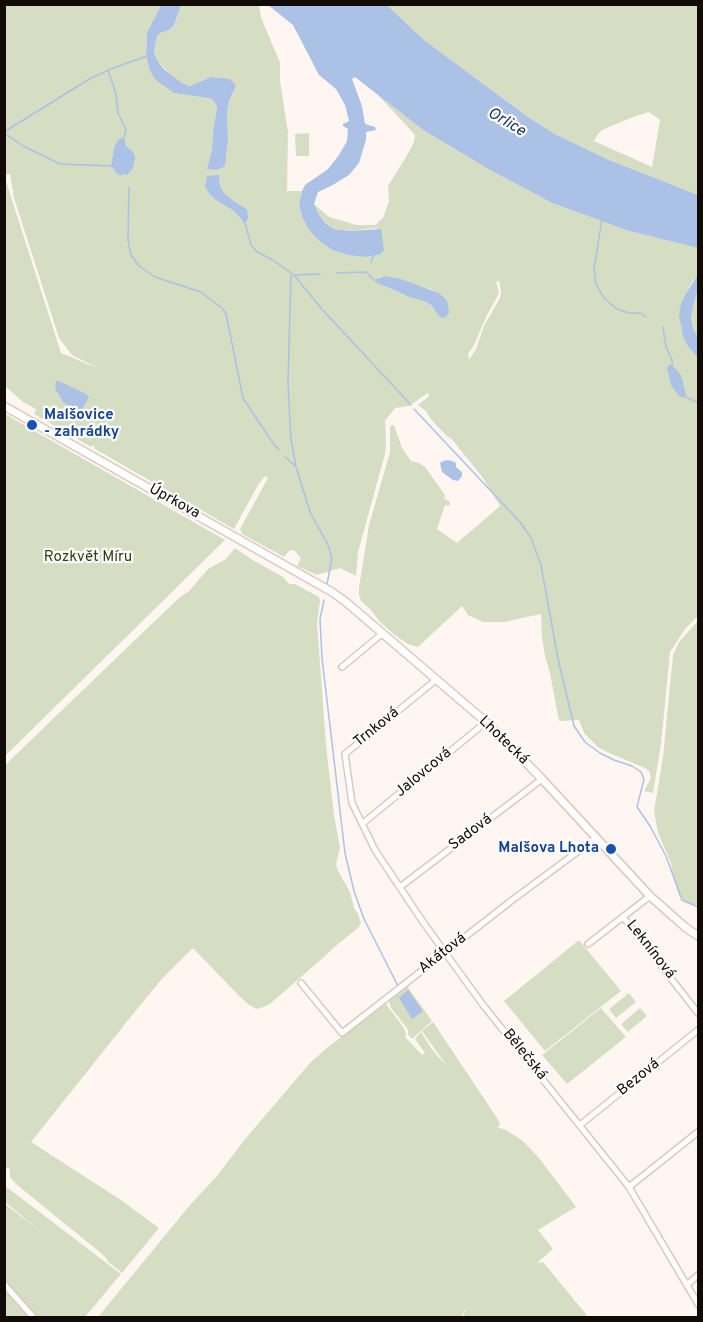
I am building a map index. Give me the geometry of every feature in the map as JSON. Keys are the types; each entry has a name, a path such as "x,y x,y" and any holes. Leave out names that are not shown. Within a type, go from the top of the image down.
{"street":[{"name":"Úprkova","path":"4,406 343,600"},
{"name":"Lhotecká","path":"343,600 486,722 650,896 685,927 699,936"},
{"path":"342,666 383,633"},
{"name":"Trnková","path":"362,824 352,803 345,754 437,679"},
{"name":"Jalovcová","path":"362,824 486,722"},
{"name":"Sadová","path":"400,887 542,779"},
{"name":"Bělečská","path":"362,824 375,850 483,1005 629,1187 699,1304"},
{"name":"Akátová","path":"301,983 342,1033 596,838"},
{"path":"588,944 650,896"},
{"name":"Leknínová","path":"623,917 699,1012"},
{"name":"Bezová","path":"580,1125 699,1030"},
{"path":"629,1187 699,1132"},
{"path":"687,1285 699,1275"},
{"path":"4,1284 34,1317"}],"green space":[{"path":"4,5 161,5 147,34 146,56 150,71 174,93 212,99 215,103 217,108 207,169 228,138 227,112 235,88 211,77 191,86 182,83 157,60 154,50 157,36 174,25 181,5 259,5 261,17 280,63 280,81 288,132 287,191 302,191 299,205 302,217 318,240 332,250 365,257 379,255 377,228 349,231 334,229 326,224 314,204 329,217 357,225 375,225 383,218 389,201 388,186 414,142 415,135 377,94 423,130 490,170 552,203 629,231 698,248 698,274 689,287 681,326 687,345 698,358 698,616 685,629 670,652 661,744 653,793 644,791 651,778 649,771 598,747 584,733 579,720 559,721 545,656 541,614 504,622 483,622 468,615 462,606 418,647 396,636 361,601 359,587 369,525 390,452 390,426 394,425 402,448 411,461 425,467 445,495 444,498 450,502 449,506 445,505 437,529 457,543 500,506 483,478 450,437 418,405 429,396 428,393 409,406 395,408 385,421 385,454 358,552 356,576 340,568 317,575 297,566 301,558 294,550 289,551 284,557 242,534 240,529 268,478 265,476 234,529 95,449 93,445 91,447 34,414 36,409 23,402 5,386 4,182 6,181 61,353 100,369 72,355 59,338 14,198 10,174 5,175","holes":["118,140 130,150 124,174 121,176 111,165 114,147","220,176 219,180 224,193 247,209 247,222 242,221 234,211 217,201 205,187","384,276 430,289 447,300 434,310 424,301 378,284 379,277","499,281 500,298 469,360 468,354 499,292 496,282"]},
{"path":"387,5 698,5 698,195 609,160 555,134 528,117 424,40","holes":["649,112 660,120 652,167 594,141 602,130 633,117"]},
{"path":"309,133 309,156 296,156 295,134"},
{"path":"698,289 698,338 691,318"},
{"name":"Rozkvět Míru","path":"5,414 225,540 5,756"},
{"path":"235,548 283,577 289,584 295,584 319,597 317,623 326,745 340,848 336,865 350,892 361,923 271,1003 256,1009 240,997 193,948 161,980 31,1142 121,1200 159,1228 122,1273 16,1184 10,1177 10,1169 5,1167 5,765 180,597 189,591 208,569 226,559"},
{"path":"698,621 698,903 696,905 687,903 679,895 671,863 658,833 654,811 663,757 673,655 679,642"},
{"path":"579,940 621,991 545,1051 504,1001"},
{"path":"407,986 432,1021 412,1039 391,1008 389,1001"},
{"path":"629,993 636,1002 616,1018 609,1009"},
{"path":"386,1004 404,1028 405,1037 422,1055 425,1053 415,1039 421,1032 433,1051 447,1066 422,1031 433,1022 499,1121 500,1125 497,1127 523,1141 539,1158 576,1207 538,1230 553,1249 537,1263 543,1262 587,1317 463,1317 466,1307 461,1318 98,1317 310,1063"},
{"path":"601,1008 626,1037 567,1084 542,1055"},
{"path":"640,1008 647,1016 628,1032 621,1024"},
{"path":"4,1185 121,1274 85,1317 5,1317 5,1204 39,1230 5,1202"}],"water":[{"path":"161,5 181,5 174,25 157,36 154,51 164,69 182,83 190,86 211,77 230,79 235,84 227,112 228,138 225,166 217,170 207,169 217,108 215,103 212,99 174,93 156,80 150,71 146,56 147,33"},
{"name":"Orlice","path":"268,5 387,5 424,40 528,117 555,134 609,160 698,195 698,248 629,231 552,203 490,170 423,130 355,77 352,79 362,106 365,124 375,127 376,130 366,132 359,163 349,175 318,192 314,204 326,224 334,229 349,231 381,229 384,250 379,255 365,257 332,250 309,230 299,205 305,185 328,169 347,141 348,129 343,126 349,121 345,105 336,89 319,75 293,25"},
{"path":"124,137 126,146 135,157 133,168 127,175 121,176 111,165 114,147 118,140"},
{"path":"218,175 224,193 247,209 248,218 245,224 234,211 210,195 205,187 207,176"},
{"path":"698,274 698,289 691,318 698,338 698,358 683,336 679,315 684,297"},
{"path":"384,276 401,279 439,293 447,300 448,315 443,318 424,301 378,284 374,280"},
{"path":"672,365 681,375 686,395 684,398 679,396 671,385 667,368"},
{"path":"56,381 89,397 82,409 75,409 63,402 55,388"},
{"path":"447,460 456,463 456,467 462,472 458,481 442,472 440,463"},
{"path":"408,990 423,1011 412,1019 399,998"}],"waterway":[{"path":"124,137 126,130 118,113 116,94 108,70 147,56"},
{"path":"4,132 91,78 107,71"},
{"path":"4,133 25,147 60,164 113,166"},
{"path":"129,187 128,240 131,255 139,266 155,277 201,292 223,309 226,314 243,398 279,450"},
{"path":"602,219 594,269 596,284 604,298 617,309 629,313 640,313 646,317"},
{"path":"245,223 251,245 257,252 294,275 320,307 411,405"},
{"path":"371,262 373,256"},
{"path":"337,273 366,272 374,280"},
{"path":"295,275 320,274"},
{"path":"291,275 288,383 291,440 296,467 310,512 328,545 332,558 327,584"},
{"path":"663,327 672,365"},
{"path":"686,397 698,403"},
{"path":"414,409 521,523 531,538 541,565 558,659 574,726 585,742 600,753 641,772 644,779 637,807 666,856 682,900 698,907"},
{"path":"285,457 295,466"},
{"path":"324,600 320,619 322,658 345,853 354,891 364,919 398,986"}],"place":[{"name":"Malšovice - zahrádky","path":"32,425"},
{"name":"Malšova Lhota","path":"611,849"}]}
